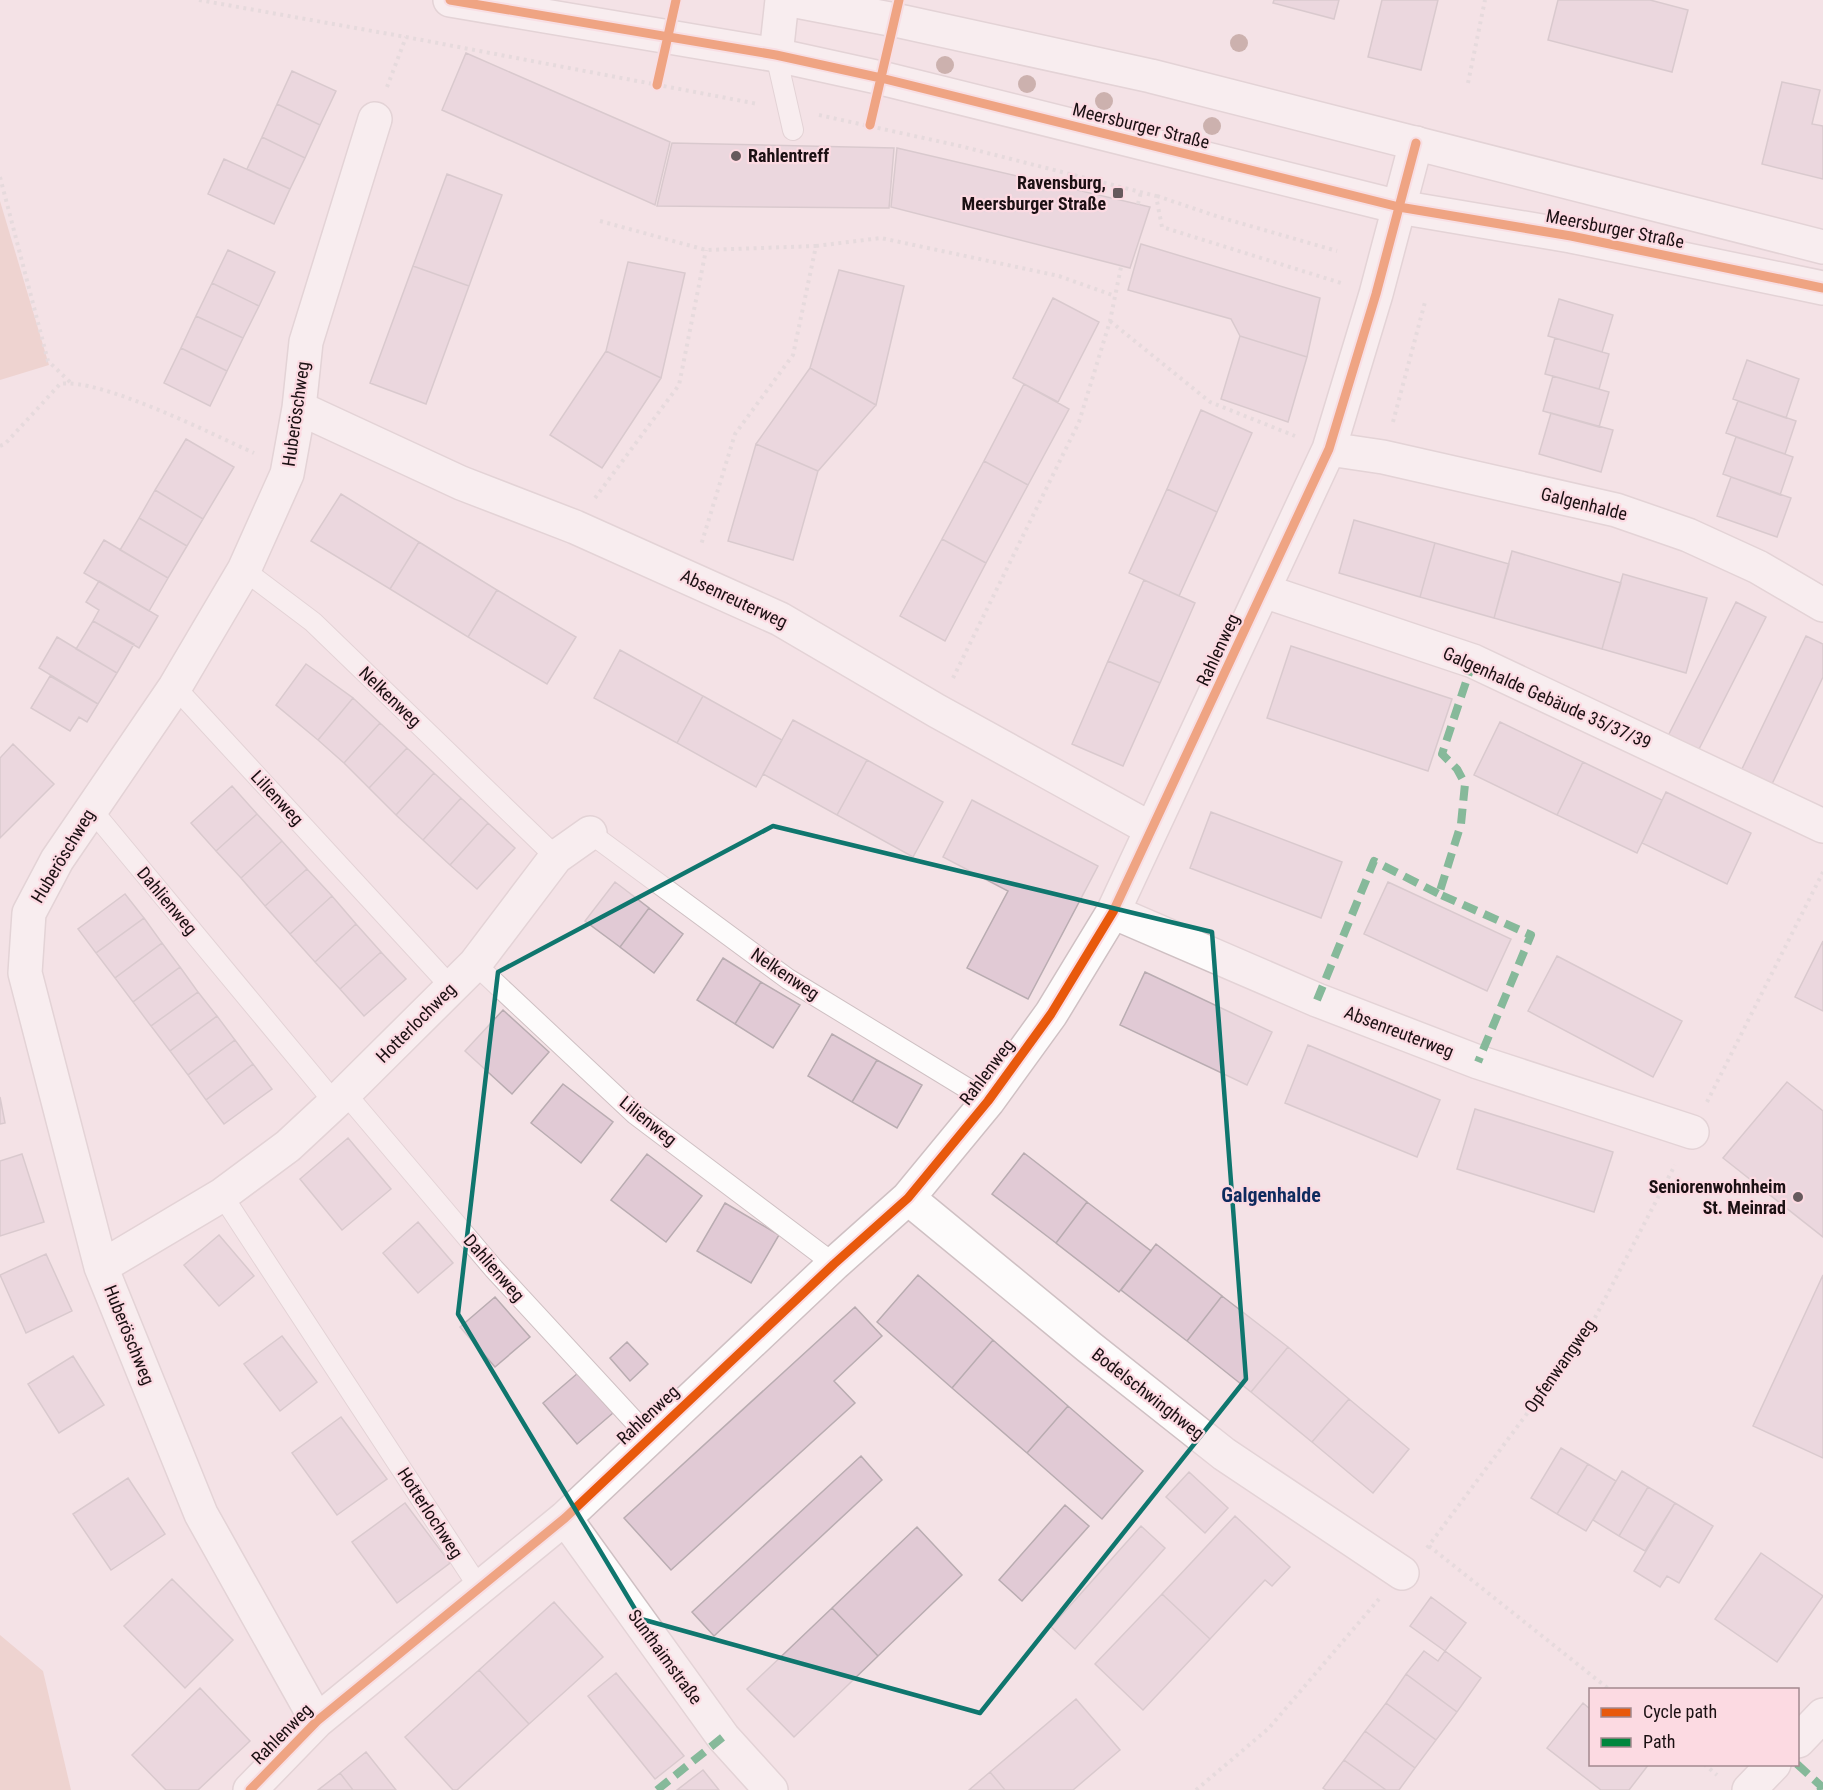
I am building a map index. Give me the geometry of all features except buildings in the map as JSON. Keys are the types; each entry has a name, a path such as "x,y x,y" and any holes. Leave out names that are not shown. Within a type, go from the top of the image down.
{"street":[{"name":"Meersburger Straße","path":"450,0 776,55 881,78 1399,207 1570,236 1823,288"},
{"path":"776,55 782,0"},
{"name":"Meersburger Straße","path":"791,0 903,21 1151,76 1823,247"},
{"name":"Huberöschweg","path":"317,1721 201,1514 101,1267 25,973 29,913 57,860 175,687 244,570 287,474 306,342 375,119"},
{"name":"Rahlenweg","path":"250,1790 317,1721 565,1518 834,1264 908,1198 988,1101 1051,1014 1113,912 1329,449 1376,294 1416,143"},
{"name":"Absenreuterweg","path":"298,408 461,483 575,527 780,619 937,711 1151,830"},
{"name":"Galgenhalde","path":"1329,449 1383,457 1616,510 1688,535 1758,567 1823,605"},
{"name":"Galgenhalde Gebäude 35/37/39","path":"1264,591 1473,661 1823,826"},
{"name":"Hotterlochweg","path":"101,1267 222,1195 288,1146 452,988 475,964 556,857 590,833"},
{"name":"Absenreuterweg","path":"1113,912 1317,1000 1468,1058 1692,1132"},
{"name":"Bodelschwinghweg","path":"908,1198 1089,1347 1224,1454 1402,1573"},
{"name":"Sunthaimstraße","path":"565,1518 723,1737 771,1790"},
{"path":"1799,1739 1823,1715"},
{"path":"1749,1790 1772,1766"}],"lane":[{"path":"776,55 794,130"},
{"name":"Nelkenweg","path":"244,570 313,622 556,857"},
{"name":"Lilienweg","path":"175,687 452,988"},
{"name":"Dahlienweg","path":"91,810 340,1098 649,1437"},
{"name":"Nelkenweg","path":"590,833 788,979 988,1101"},
{"name":"Lilienweg","path":"475,964 635,1114 834,1264"},
{"name":"Hotterlochweg","path":"222,1195 480,1589"}],"path":[{"path":"199,0 870,125 1156,196 1337,251"},
{"path":"1468,83 1485,0"},
{"path":"375,119 406,37"},
{"path":"0,177 48,361 71,382"},
{"path":"1138,204 1141,192"},
{"path":"1156,196 1162,227 1376,294"},
{"path":"600,221 706,250 816,246 881,238 1059,276 1115,296"},
{"path":"690,578 735,434 793,355 816,246"},
{"path":"575,527 679,385 706,250"},
{"path":"937,711 1079,422 1110,321 1121,267"},
{"path":"1383,457 1425,302"},
{"path":"1110,321 1210,402 1329,449"},
{"path":"0,446 5,444 60,384 71,382 129,398 288,467"},
{"path":"1429,1546 1609,1688"}],"highlighted area":[{"path":"773,826 1212,932 1246,1379 980,1713 641,1619 458,1314 498,972"}],"shaded area":[{"path":"0,201 49,365 0,380"},
{"path":"0,1635 43,1671 71,1790 0,1790"}],"marked path":[{"path":"1473,661 1442,754 1457,769 1465,784 1461,824 1439,894 1531,935 1478,1062"},
{"path":"1317,1000 1374,861 1439,894"},
{"path":"657,1790 723,1737"},
{"path":"1799,1766 1820,1785 1821,1790"}],"cycle path":[{"path":"450,0 776,55 881,78 1399,207 1571,236 1823,288"},
{"path":"657,85 676,0"},
{"path":"870,125 899,0"},
{"path":"250,1790 317,1721 565,1518 834,1264 908,1198 988,1101 1051,1014 1113,912 1329,449 1376,294 1416,143"}],"place":[{"name":"Rahlentreff","path":"736,156"},
{"name":"Ravensburg, Meersburger Straße","path":"1118,193"},
{"name":"Seniorenwohnheim St. Meinrad","path":"1798,1197"}],"district":[{"name":"Galgenhalde","path":"1271,1195"}]}
